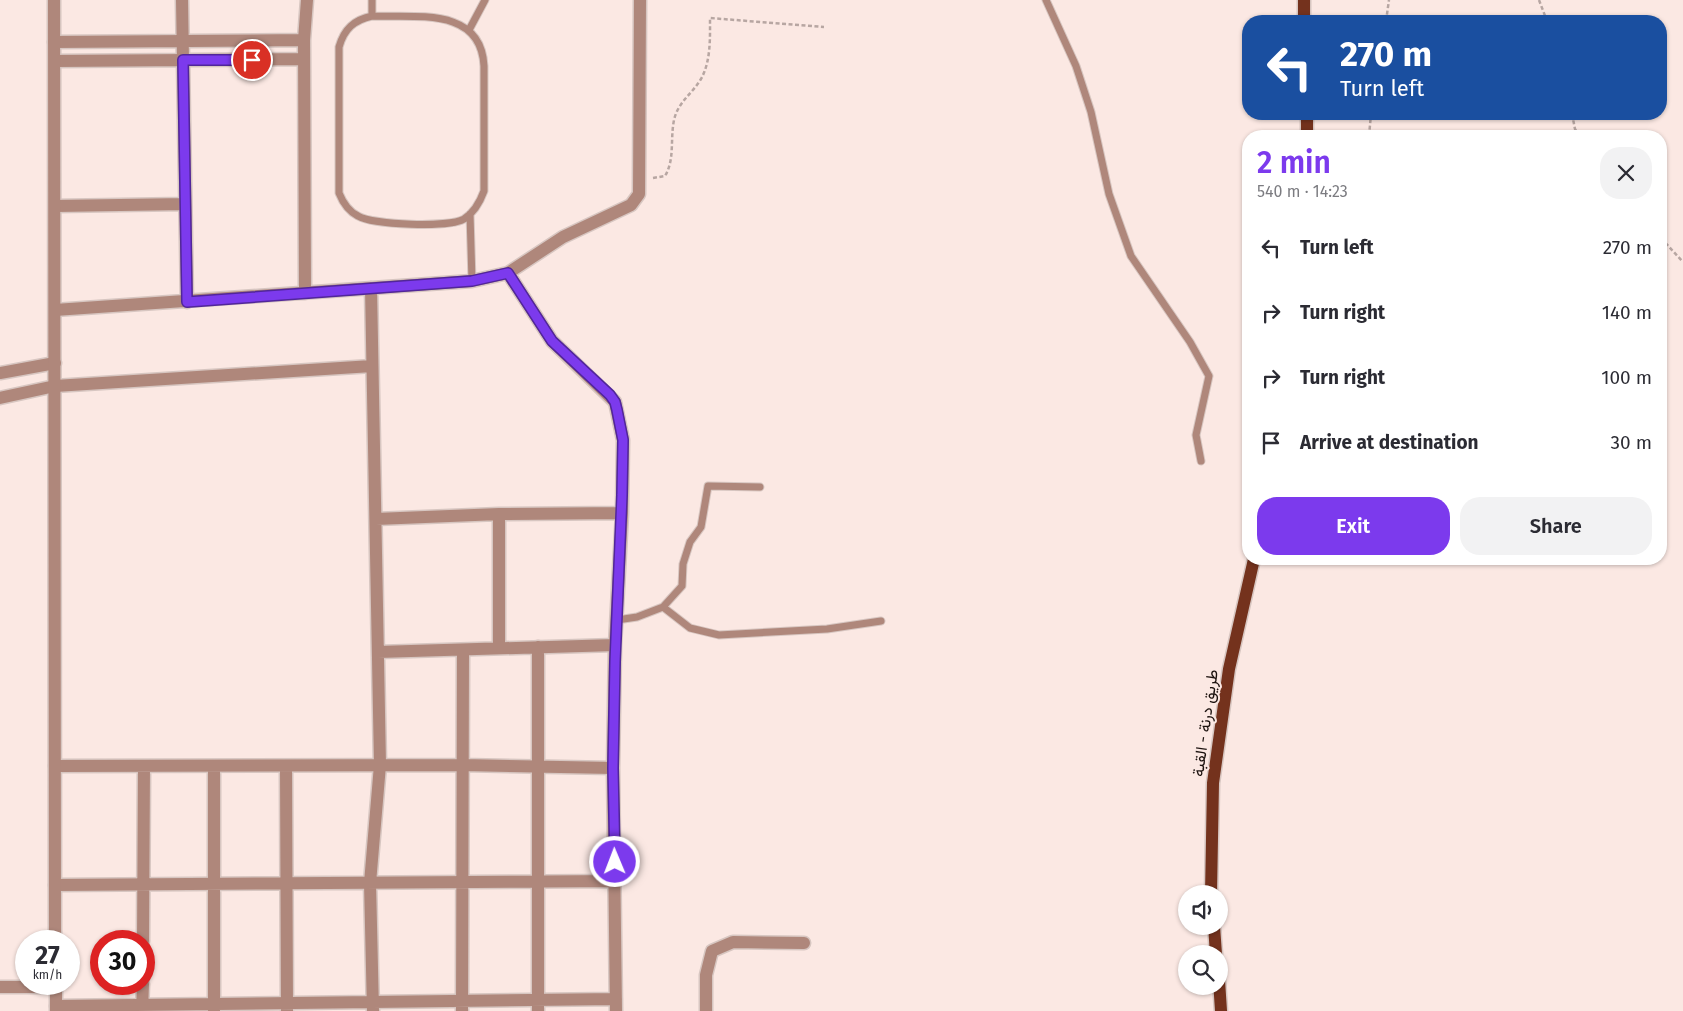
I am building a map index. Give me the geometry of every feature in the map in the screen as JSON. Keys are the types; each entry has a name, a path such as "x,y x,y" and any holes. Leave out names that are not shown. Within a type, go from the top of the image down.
{"main road":[{"path":"1304,0 1304,15"},
{"name":"طريق درنة - القبة","path":"1211,885 1212,783 1229,669 1253,565"},
{"path":"1220,995 1221,1011"}],"street":[{"path":"54,0 56,930"},
{"path":"182,0 187,302"},
{"path":"305,293 304,40 307,0"},
{"path":"55,310 472,281 508,273 562,237 630,205 638,194 640,0"},
{"path":"54,42 304,40"},
{"path":"55,61 304,59"},
{"path":"55,206 185,204"},
{"path":"56,995 56,1009 616,1005 613,768 615,645 622,513 623,440 615,402 552,341 508,273"},
{"path":"371,288 380,765 370,883 373,1007"},
{"path":"0,373 55,363"},
{"path":"0,398 54,386 372,366"},
{"path":"376,519 500,514 622,513"},
{"path":"499,648 500,514"},
{"path":"378,652 615,645"},
{"path":"538,647 538,1006"},
{"path":"462,650 462,1006"},
{"path":"55,766 462,765 613,768"},
{"path":"143,930 144,766"},
{"path":"214,766 214,1008"},
{"path":"286,766 287,1007"},
{"path":"55,885 615,881"},
{"path":"706,1011 706,975 712,952 733,942 804,943"},
{"path":"0,987 15,986"},
{"path":"142,1008 143,995"}],"lane":[{"path":"372,0 372,16"},
{"path":"469,30 485,0"},
{"path":"1046,0 1082,84 1091,112 1109,194 1131,256 1190,342 1208,376 1196,435 1201,461"},
{"path":"372,16 446,19 469,30 481,46 484,66 484,191 476,208 470,214 448,224 368,221 352,213 342,200 338,185 339,47 345,32 350,26 372,16"},
{"path":"470,214 472,281"},
{"path":"616,620 637,617 662,607 682,586 683,564 690,542 701,527 708,486 760,487"},
{"path":"662,607 690,628 719,635 827,629 881,621"}],"path":[{"path":"1387,15 1389,0"},
{"path":"1539,0 1545,15"},
{"path":"639,179 665,176 671,165 674,120 681,102 702,76 710,45 710,18 824,27"},
{"path":"1667,245 1683,262"}],"route":[{"path":"252,60 183,60 187,302 472,281 508,273 552,341 610,395 615,402 623,440 622,513 615,662 613,768 615,862"}]}
